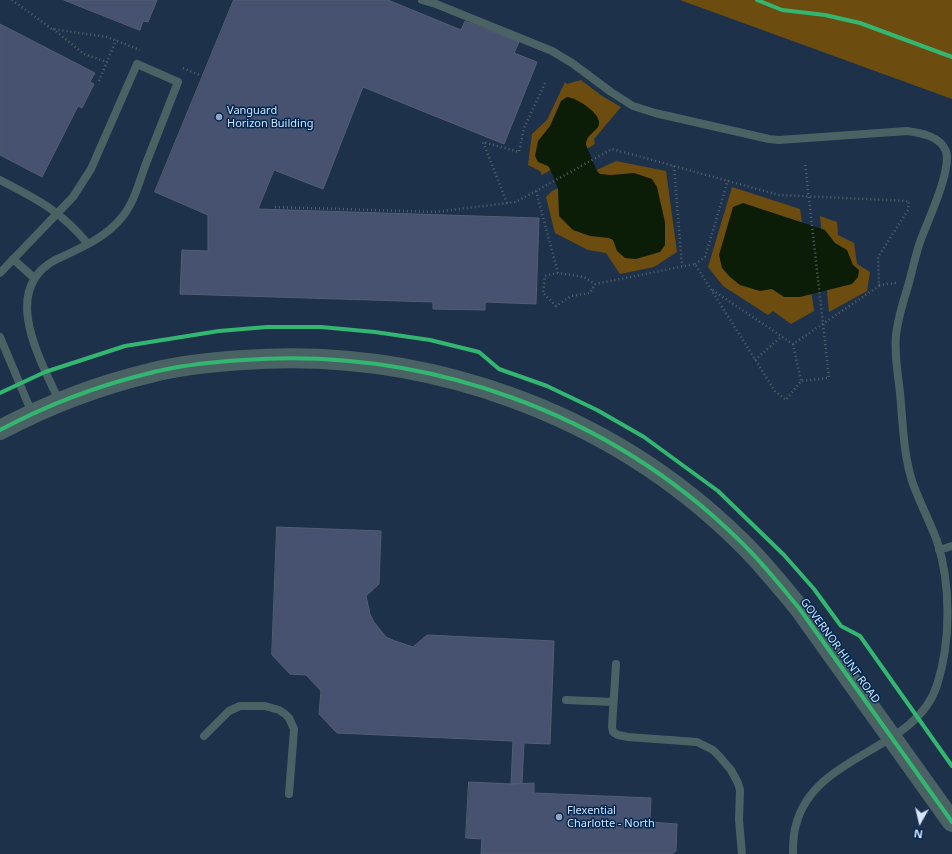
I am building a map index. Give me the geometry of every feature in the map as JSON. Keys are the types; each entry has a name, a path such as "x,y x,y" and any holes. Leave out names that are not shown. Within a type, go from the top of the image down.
{"street":[{"name":"GOVERNOR HUNT ROAD","path":"0,430 58,401 99,387 151,373 217,362 275,358 361,361 398,366 454,378 509,396 561,417 610,442 664,477 699,504 740,541 779,584 798,608 952,822"}],"lane":[{"path":"422,0 436,4 552,51 633,106 655,113 769,139 793,140 907,131 933,137 946,150 948,160 946,170 941,188 920,243 900,315 895,354 899,379 906,460 913,485 928,518 939,550 946,577 948,604 947,630 937,686 926,708 917,717 891,738 837,770 814,791 802,808 796,824 793,854"},
{"path":"0,273 73,197 91,169 137,64 178,82 133,197 123,216 111,229 88,244 53,261 43,268 34,277 28,287 24,304 25,321 32,342 58,401"},
{"path":"0,180 36,198 58,213 75,228 88,244"},
{"path":"13,259 34,277"},
{"path":"0,337 32,413"},
{"path":"939,550 952,546"},
{"path":"616,664 612,730 615,734 628,737 697,742 712,750 726,762 736,777 740,790 739,820 742,854"},
{"path":"566,700 613,702"},
{"path":"204,736 229,711 240,706 265,706 285,714 289,718 294,729 289,794"}],"path":[{"path":"12,0 84,54 107,62"},
{"path":"52,29 107,37 143,51"},
{"path":"99,81 116,40"},
{"path":"178,66 199,75"},
{"path":"506,203 483,142 518,152 524,128 546,81"},
{"path":"275,207 435,212 516,202 612,149 779,195 909,201 908,210 878,257 879,286 793,344"},
{"path":"695,264 775,391 786,400 801,381 829,378 805,163"},
{"path":"674,166 682,266"},
{"path":"595,284 590,293 571,296 556,306 543,293 545,276 558,274 584,277 595,284 695,264 705,257 728,180"},
{"path":"536,191 558,274"},
{"path":"711,289 793,344 801,381"},
{"path":"755,360 782,336"}],"shaded area":[{"path":"680,0 952,0 952,99"},
{"path":"581,80 602,96 621,107 594,139 595,144 542,175 540,171 528,165 532,134 547,120 565,82 567,84"},
{"path":"567,97 584,104 593,111 598,119 598,127 588,137 586,145 597,171 600,174 611,175 634,173 652,179 657,187 665,222 665,245 660,252 636,259 625,258 617,251 613,240 609,238 590,236 573,230 559,216 558,189 550,169 548,166 538,162 535,156 538,141 550,126 561,101"},
{"path":"616,161 666,171 677,252 654,267 620,274 606,253 588,250 555,233 546,197 552,191"},
{"path":"732,187 800,209 814,311 791,324 773,311 768,315 723,286 708,267"},
{"path":"743,203 825,230 835,243 847,250 853,265 859,270 858,277 852,284 800,297 784,297 772,289 760,291 740,285 722,268 719,255 733,207"},
{"path":"820,216 837,222 838,235 854,243 857,264 870,272 867,291 829,312"}],"building":[{"path":"64,0 157,0 148,22 143,21 140,30"},
{"path":"234,0 388,0 461,30 465,21 519,42 514,53 537,62 504,144 363,87 323,189 274,170 258,209 539,218 536,304 485,302 485,310 433,309 433,302 180,294 182,250 208,251 208,215 155,192"},
{"path":"0,24 95,73 90,82 94,84 82,108 78,106 42,177 0,155"},
{"path":"277,527 381,531 379,584 366,596 370,614 374,622 386,637 395,641 413,647 427,635 554,641 550,744 524,743 522,783 511,784 513,741 337,733 319,714 321,691 306,675 290,674 272,655"},
{"name":"Flexential Charlotte - North","path":"469,782 511,784 534,783 534,793 651,798 650,822 677,824 676,851 672,854 481,854 482,839 466,838"}],"cycle path":[{"path":"757,0 782,10 825,15 860,23 952,57"},
{"path":"0,393 45,372 125,346 219,331 267,327 321,327 375,332 430,340 479,352 499,369 547,386 597,410 644,437 718,491 784,555 814,589 841,626 860,636 952,766"},
{"path":"0,430 55,404 130,378 184,366 243,360 312,359 379,365 446,378 511,397 573,424 633,456 689,496 740,541 763,565 799,608 952,822"}],"place":[{"name":"Vanguard Horizon Building","path":"219,117"},
{"name":"Flexential Charlotte - North","path":"559,817"}]}
